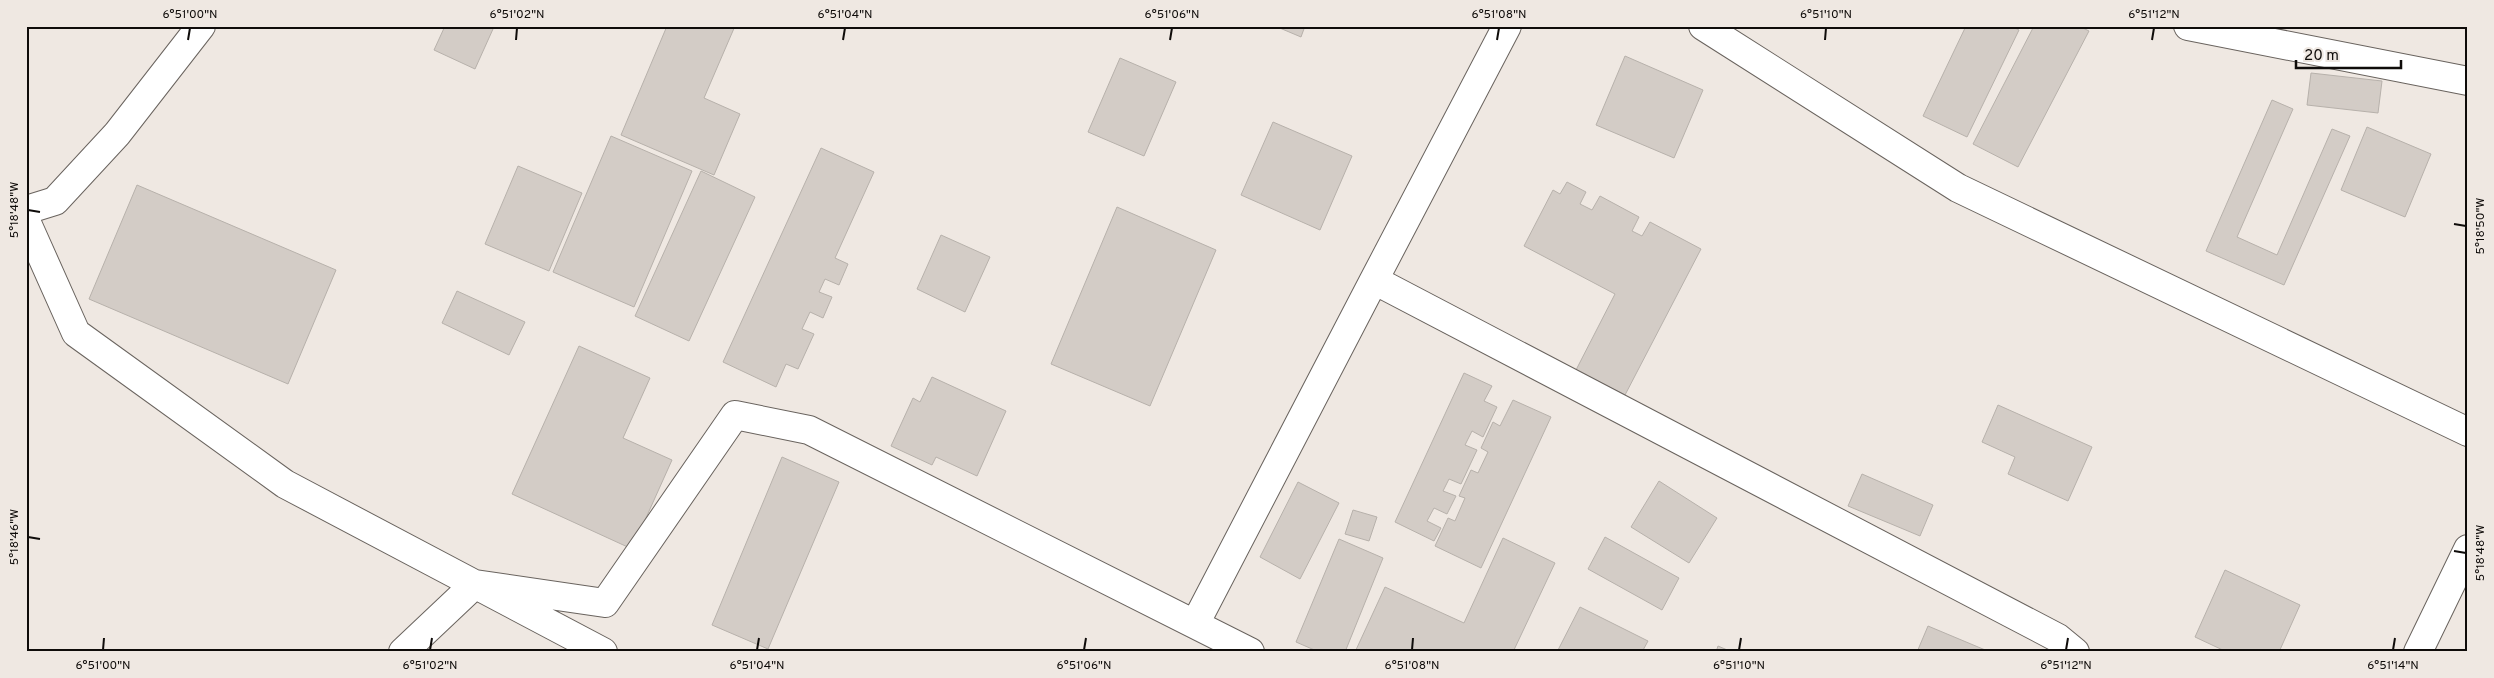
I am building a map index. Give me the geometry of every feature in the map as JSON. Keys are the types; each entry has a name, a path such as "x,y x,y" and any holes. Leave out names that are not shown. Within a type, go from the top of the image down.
{"street":[{"path":"26,210 54,200 80,174 118,134 201,26"},
{"path":"1195,624 1507,26"},
{"path":"1703,26 1958,188 2468,432"},
{"path":"2188,26 2468,81"},
{"path":"26,221 76,333 285,484 603,652"},
{"path":"1374,280 2058,638 2075,652"},
{"path":"475,584 605,603 735,415 809,430 1250,652"},
{"path":"2418,652 2468,549"},
{"path":"403,652 475,584"}],"building":[{"path":"445,26 487,26 493,29 475,69 434,50"},
{"path":"667,26 735,26 704,98 740,114 714,175 621,135"},
{"path":"1275,26 1305,26 1301,37"},
{"path":"1966,26 2011,26 2019,30 1967,137 1923,116"},
{"path":"2034,26 2079,26 2089,31 2018,167 1973,144"},
{"path":"1625,56 1703,90 1674,158 1596,125"},
{"path":"1120,58 1176,82 1144,156 1088,132"},
{"path":"2311,73 2382,81 2378,113 2307,105"},
{"path":"2272,100 2293,109 2237,237 2277,255 2332,129 2350,136 2284,285 2206,251"},
{"path":"1273,122 1352,156 1320,230 1241,195"},
{"path":"2367,127 2431,154 2405,217 2341,190"},
{"path":"611,136 692,171 634,307 553,272"},
{"path":"821,148 874,172 835,258 848,264 839,285 825,279 819,292 832,297 823,318 810,312 802,329 814,334 798,369 786,364 776,387 723,362"},
{"path":"518,166 582,193 549,271 485,244"},
{"path":"701,171 755,197 689,341 635,316"},
{"path":"1567,182 1586,192 1580,204 1592,210 1600,196 1639,217 1632,231 1642,236 1650,222 1701,249 1625,395 1576,370 1615,294 1524,246 1553,190 1560,194"},
{"path":"137,185 336,270 288,384 89,299"},
{"path":"1117,207 1216,250 1150,406 1051,364"},
{"path":"941,235 990,257 965,312 917,289"},
{"path":"457,291 525,322 509,355 442,323"},
{"path":"579,346 650,378 623,438 672,460 632,549 512,494"},
{"path":"1464,373 1492,386 1484,401 1497,407 1483,437 1472,431 1465,445 1477,450 1461,484 1449,479 1443,491 1456,496 1447,514 1434,508 1427,521 1441,528 1434,541 1395,522"},
{"path":"932,377 1006,411 977,476 936,457 932,465 891,446 913,398 920,402"},
{"path":"1513,400 1551,417 1481,568 1435,546 1448,518 1455,521 1465,498 1459,496 1471,470 1478,473 1488,452 1481,448 1493,422 1500,426"},
{"path":"1998,405 2092,447 2068,501 2008,474 2015,457 1982,442"},
{"path":"782,457 839,482 768,649 712,625"},
{"path":"1862,474 1933,505 1920,536 1848,506"},
{"path":"1659,481 1717,518 1689,563 1631,527"},
{"path":"1298,482 1339,503 1300,579 1260,557"},
{"path":"1353,510 1377,517 1369,541 1345,534"},
{"path":"1605,537 1679,578 1662,610 1588,569"},
{"path":"1503,538 1555,563 1513,652 1355,652 1385,587 1464,623"},
{"path":"1339,539 1383,558 1345,652 1319,652 1296,642"},
{"path":"2225,570 2300,605 2279,652 2227,652 2195,637"},
{"path":"1580,607 1648,641 1642,652 1557,652"},
{"path":"1928,626 1990,652 1917,652"},
{"path":"1718,646 1732,652 1716,652"}]}
